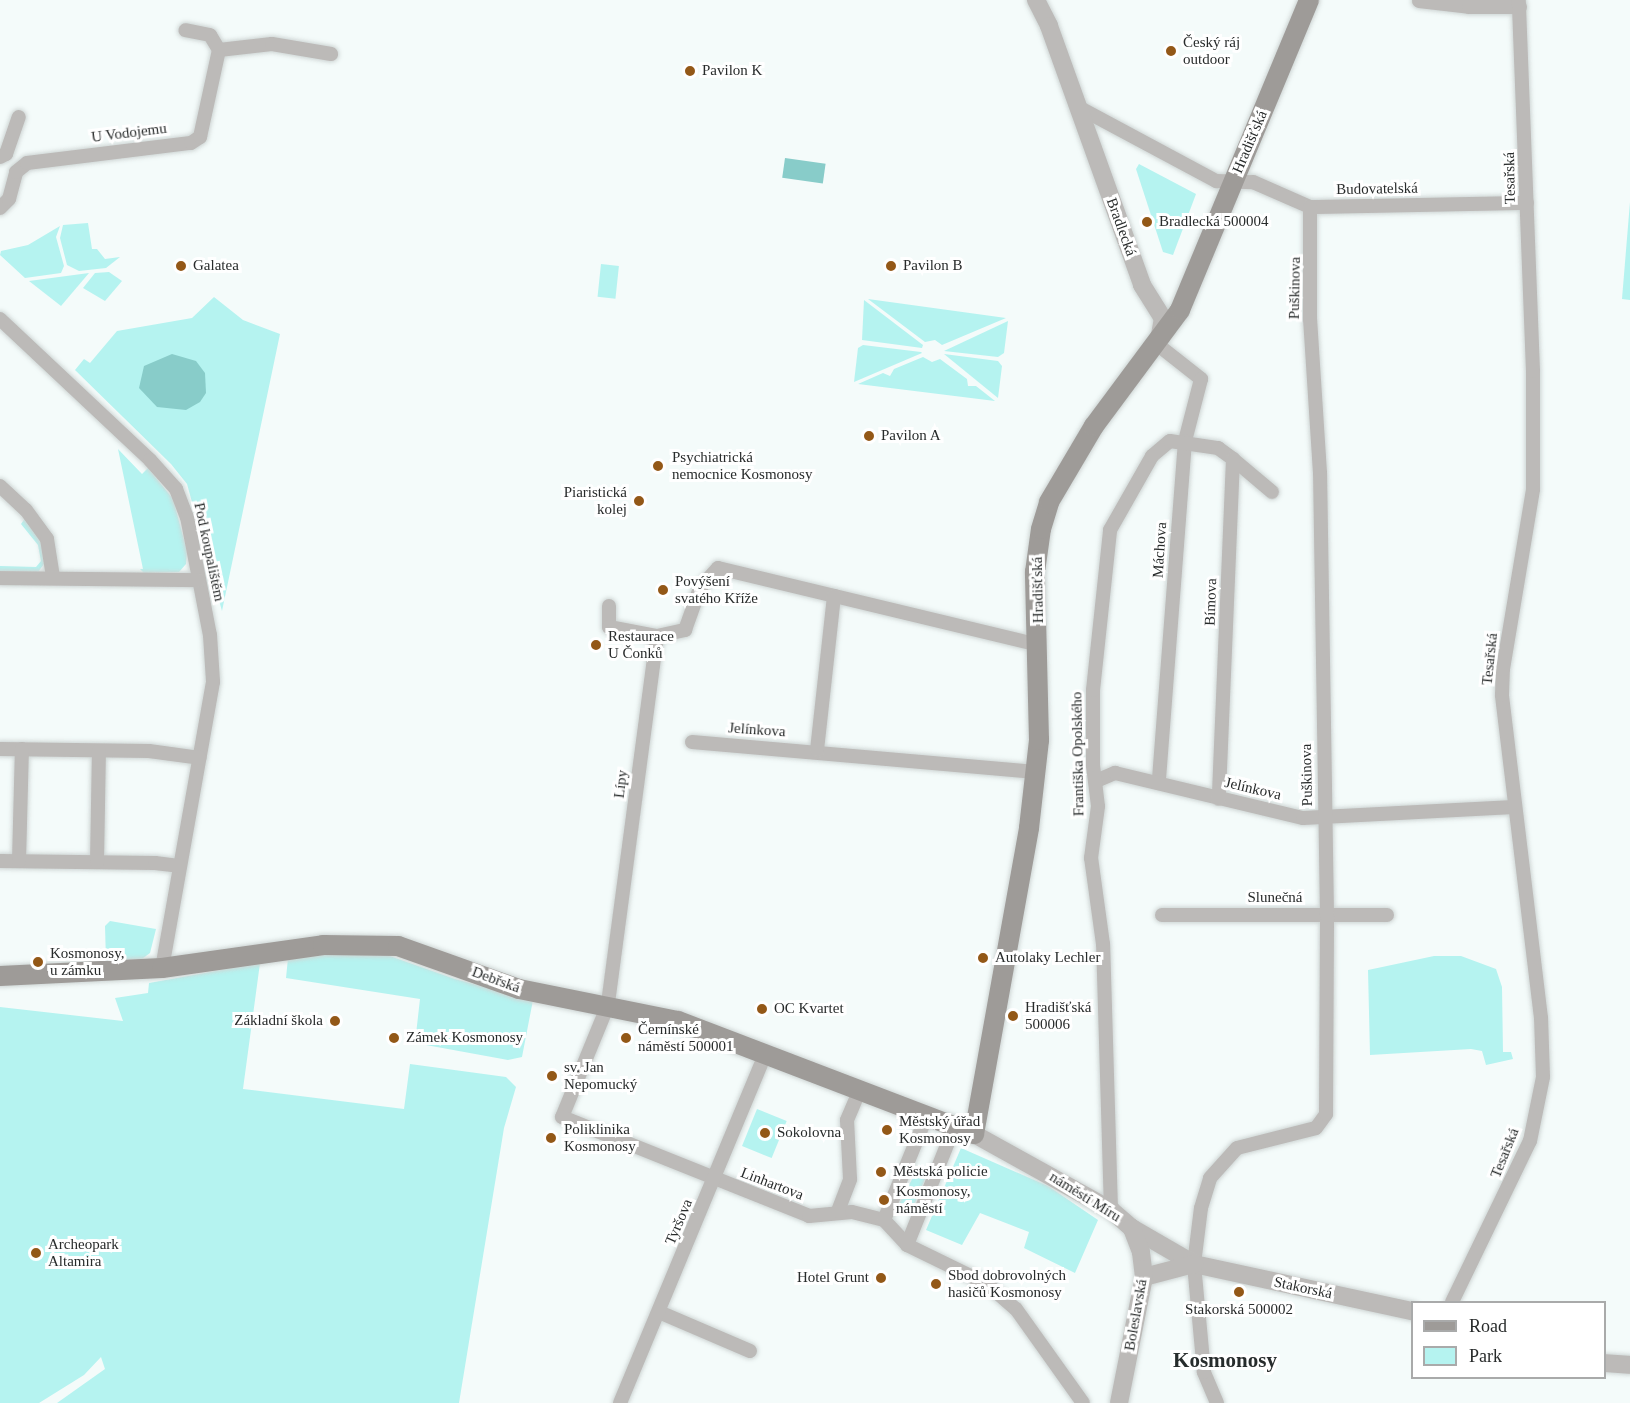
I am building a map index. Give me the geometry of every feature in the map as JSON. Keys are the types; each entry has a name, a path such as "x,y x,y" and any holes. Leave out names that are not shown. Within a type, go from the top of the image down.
{"main road":[{"name":"Hradišťská","path":"974,1134 1029,828 1036,772 1039,645 1035,572 1049,502 1094,426 1158,345 1180,310 1309,0"},
{"name":"Debřská","path":"0,976 162,968 323,945 383,945 436,957 519,989 608,1005 678,1021 927,1114 974,1134"}],"street":[{"name":"Bradlecká","path":"1036,0 1049,26 1142,285 1163,318 1158,345"},
{"path":"1419,1 1469,7 1520,3"},
{"name":"Tesařská","path":"1452,1301 1530,1142 1543,1077 1540,1018 1504,727 1503,669 1533,489 1520,3"},
{"path":"185,30 210,35 219,50 272,44 331,54"},
{"name":"U Vodojemu","path":"0,208 9,199 16,172 27,163 191,142 200,137 219,50"},
{"path":"1078,107 1216,181 1233,182"},
{"path":"0,157 6,154 19,117"},
{"name":"Budovatelská","path":"1233,182 1253,182 1310,207 1527,203"},
{"name":"Puškinova","path":"1194,1264 1201,1208 1210,1178 1222,1161 1237,1148 1316,1128 1324,1122 1327,915 1320,473 1310,319 1310,207"},
{"name":"Pod koupalištěm","path":"0,319 150,460 176,489 187,517 214,662 200,758 162,968"},
{"name":"Máchova","path":"1158,345 1201,379 1185,441 1159,781"},
{"name":"Františka Opolského","path":"1111,1210 1102,944 1091,858 1098,806 1094,690 1110,530 1152,456 1170,441 1185,441"},
{"path":"1185,441 1218,448 1272,492"},
{"name":"Bímova","path":"1219,799 1233,459"},
{"path":"0,486 26,510 47,539 53,578"},
{"path":"609,606 609,627 657,636 686,630 700,588 718,568 1039,645"},
{"path":"0,578 199,580"},
{"path":"817,750 834,596"},
{"name":"Lípy","path":"562,1117 608,1005 657,636"},
{"name":"Jelínkova","path":"692,742 817,750 1036,772"},
{"path":"0,749 149,751 200,758"},
{"path":"19,861 22,749"},
{"path":"97,862 99,751"},
{"name":"Jelínkova","path":"1096,781 1115,773 1159,781 1219,799 1324,819 1514,807"},
{"path":"0,861 97,862 179,867"},
{"name":"Slunečná","path":"1162,915 1387,915"},
{"name":"Tyršova","path":"620,1403 766,1053"},
{"path":"838,1211 850,1179 847,1120 860,1089"},
{"path":"927,1114 884,1220 907,1245 987,1284 1016,1309 1083,1403"},
{"name":"Linhartova","path":"562,1117 809,1216 838,1211 884,1220"},
{"path":"907,1245 955,1125"},
{"name":"náměstí Míru","path":"974,1134 1111,1210 1132,1228 1194,1264"},
{"name":"Boleslavská","path":"1119,1403 1144,1277 1142,1252 1132,1228"},
{"path":"1144,1277 1194,1264 1204,1372 1217,1403"},
{"name":"Stakorská","path":"1194,1264 1411,1311"},
{"path":"659,1312 750,1351"},
{"path":"1606,1363 1630,1365"}],"green space":[{"path":"1139,164 1196,194 1173,255 1163,252 1136,169"},
{"path":"1630,202 1630,300 1622,299"},
{"path":"88,223 92,249 97,249 105,259 120,257 106,268 79,271 67,265 60,238 63,225"},
{"path":"60,226 56,237 64,266 61,273 25,278 0,255 1,251 28,245"},
{"path":"601,264 619,266 615,299 598,297"},
{"path":"109,272 122,281 105,301 83,288 95,273"},
{"path":"89,273 61,306 29,281"},
{"path":"214,297 243,320 280,334 222,611 187,484 171,464 75,370 84,359 90,363 117,331 192,318"},
{"path":"868,299 1006,318 942,345 935,340 925,342"},
{"path":"864,300 923,345 922,348 862,340"},
{"path":"1008,321 1004,353 998,357 944,351"},
{"path":"863,345 922,353 854,382 858,348"},
{"path":"944,354 998,361 1002,366 998,398"},
{"path":"923,357 932,362 940,359 967,379 968,386 976,386 995,401 858,384 883,373 890,376 894,369"},
{"path":"118,449 142,474 148,468 173,499 187,551 186,564 179,572 144,573 140,569 143,569"},
{"path":"26,517 43,542 44,564 38,572 0,571 0,566 36,567 41,561 38,545 21,524"},
{"path":"110,921 156,929 150,953 142,959 106,961 105,926"},
{"path":"336,951 387,955 455,979 533,1000 522,1057 508,1060 415,1043 420,999 286,978 288,958"},
{"path":"1434,956 1461,956 1496,969 1502,987 1503,1052 1511,1052 1513,1059 1486,1065 1482,1051 1471,1049 1370,1055 1368,970"},
{"path":"260,963 243,1089 404,1109 410,1064 506,1077 516,1087 504,1128 459,1403 57,1403 105,1369 101,1357 84,1375 39,1403 0,1403 0,1007 123,1021 115,998 148,993 149,983"},
{"name":"Sokolovna","path":"757,1109 787,1121 772,1158 742,1146"},
{"path":"961,1148 1048,1186 1098,1220 1075,1273 1024,1248 1029,1232 980,1213 962,1245 926,1230"},
{"path":"920,1164 928,1172 912,1210 904,1211 899,1204"}],"shaded area":[{"path":"785,158 826,164 823,184 782,178"},
{"path":"172,354 196,361 205,373 206,393 200,402 186,410 157,407 139,388 144,366"}],"place":[{"name":"Český ráj outdoor","path":"1171,51"},
{"name":"Pavilon K","path":"690,71"},
{"name":"Bradlecká 500004","path":"1147,222"},
{"name":"Galatea","path":"181,266"},
{"name":"Pavilon B","path":"891,266"},
{"name":"Pavilon A","path":"869,436"},
{"name":"Psychiatrická nemocnice Kosmonosy","path":"658,466"},
{"name":"Piaristická kolej","path":"639,501"},
{"name":"Povýšení svatého Kříže","path":"663,590"},
{"name":"Restaurace U Čonků","path":"596,645"},
{"name":"Autolaky Lechler","path":"983,958"},
{"name":"Kosmonosy, u zámku","path":"38,962"},
{"name":"OC Kvartet","path":"762,1009"},
{"name":"Hradišťská 500006","path":"1013,1016"},
{"name":"Základní škola","path":"335,1021"},
{"name":"Zámek Kosmonosy","path":"394,1038"},
{"name":"Černínské náměstí 500001","path":"626,1038"},
{"name":"sv. Jan Nepomucký","path":"552,1076"},
{"name":"Městský úřad Kosmonosy","path":"887,1130"},
{"name":"Sokolovna","path":"765,1133"},
{"name":"Poliklinika Kosmonosy","path":"551,1138"},
{"name":"Městská policie","path":"881,1172"},
{"name":"Kosmonosy, náměstí","path":"884,1200"},
{"name":"Archeopark Altamira","path":"36,1253"},
{"name":"Hotel Grunt","path":"881,1278"},
{"name":"Sbod dobrovolných hasičů Kosmonosy","path":"936,1284"},
{"name":"Stakorská 500002","path":"1239,1292"}],"district":[{"name":"Kosmonosy","path":"1225,1360"}]}
